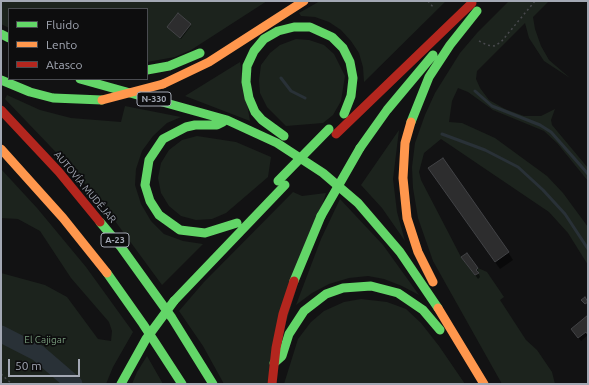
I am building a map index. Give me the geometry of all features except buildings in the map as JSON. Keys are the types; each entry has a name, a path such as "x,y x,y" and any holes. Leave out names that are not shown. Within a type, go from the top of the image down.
{"highway":[{"path":"1,80 30,92 53,98 102,100 130,94 163,84 209,62 304,1"},
{"path":"121,384 142,345 174,301 281,183 332,131 478,6"},
{"path":"272,384 279,331 288,296 321,216 360,148 415,74 478,6"},
{"path":"452,331 451,314 425,268 408,218 404,199 403,160 409,127 420,94 439,60 478,6"},
{"path":"323,173 319,161 262,120 252,105 246,90 246,74 250,58 259,45 271,34 294,26 310,27 332,37 347,55 352,70 353,87 344,114"},
{"path":"148,70 178,63 207,49"},
{"path":"332,131 344,114 385,74"},
{"name":"N-330","path":"84,80 189,108 227,120 277,143 323,173 358,203 385,233 413,270 475,369"},
{"name":"AUTOVÍA MUDÉJAR","path":"1,110 59,172 120,247 172,318 213,384"},
{"path":"227,120 217,125 195,125 186,127 163,139 149,160 145,185 150,201 159,215 180,230 204,233 237,222"},
{"name":"A-23","path":"1,149 63,218 113,281 144,324 182,384"},
{"path":"174,301 186,276 237,222 281,183"},
{"path":"274,363 282,356 293,325 311,304 335,291 362,286 389,290 415,303 433,321 459,358 475,369 484,384"}],"path":[{"path":"428,1 433,7"},
{"path":"479,41 487,46 494,46 501,42 534,1"},
{"path":"1,374 12,384"}],"green space":[{"path":"1,1 267,1 191,50 175,57 148,62 148,8 8,8 8,28 1,24"},
{"path":"320,1 446,1 364,82 363,67 359,53 341,30 329,22 315,17 301,16 299,13"},
{"path":"509,1 549,1 533,17 535,29 541,46 549,60 570,78 544,61 529,38 525,23 477,71 476,79 480,88 489,100 505,109 524,116 541,116 555,109 551,120 552,125 588,168 588,181 557,143 544,131 493,110 468,92 458,88 452,101 449,122 462,123 495,138 547,176 563,193 588,227 588,265 568,233 549,212 441,139 424,153 419,172 421,180 461,257 475,275 479,273 476,270 478,268 487,272 504,297 500,300 526,340 537,350 552,372 555,384 502,384 433,261 418,218 413,188 412,167 415,143 435,93 460,53 477,33"},
{"path":"296,39 309,40 324,45 334,54 345,76 341,101 333,115 323,123 286,126 267,107 260,93 259,80 261,65 270,53 280,45"},
{"path":"240,62 250,121 185,96"},
{"path":"7,95 40,110 71,118 121,122 125,106 181,117 167,123 153,136 142,151 136,169 135,185 141,204 151,221 164,234 183,241 203,244 162,285 104,206 72,169 5,99"},
{"path":"399,130 393,179 397,212 405,241 382,208 361,185"},
{"path":"197,136 236,142 271,157 268,177 226,213 212,219 196,220 181,216 169,206 161,193 158,178 161,163 169,150 182,140"},
{"name":"El Cajigar","path":"1,169 37,208 86,267 133,332 113,367 106,384 3,384 1,380 1,273 45,285 67,297 98,339 111,341 112,331 109,322 71,278 40,231 18,219 1,218"},
{"path":"293,192 302,196 326,193 267,384 224,384 203,346 179,311 204,282"},
{"path":"340,199 383,245 419,295 384,279 368,276 349,278 329,284 312,293 296,305 321,239"},
{"path":"361,299 387,302 406,309 421,323 465,384 284,384 298,339 311,322 324,311 344,302"},
{"path":"147,356 163,384 132,384 137,372"}],"waterway":[{"path":"281,78 291,91 305,98"},
{"path":"475,91 492,106 540,125 551,132 588,174"},
{"path":"442,134 485,150 518,167 543,190 565,214 588,249"},
{"path":"1,334 38,353 74,384"}],"traffic: fast":[{"path":"411,122 429,77 450,45 477,11"},
{"path":"284,136 262,120 255,112 249,98 246,82 247,66 254,51 264,39 278,31 294,27 310,27 332,37 343,48 350,62 353,78 351,96 344,114"},
{"path":"1,34 8,38"},
{"path":"148,70 169,66 200,53"},
{"path":"360,148 387,110 433,55"},
{"path":"1,80 30,92 53,98 102,100"},
{"path":"84,80 227,120 277,143 323,173 358,203 400,252 438,308"},
{"path":"223,122 217,125 195,125 186,127 163,139 149,160 145,185 150,201 159,215 180,230 205,233 237,223"},
{"path":"278,181 329,129"},
{"path":"321,216 360,148"},
{"path":"174,301 285,185"},
{"path":"294,281 321,216"},
{"path":"100,222 121,247 172,318 213,384"},
{"path":"107,273 143,324 182,384"},
{"path":"274,363 282,356 289,334 304,311 326,294 343,288 371,286 398,293 423,310 440,330"},
{"path":"121,384 146,339 174,301"}],"traffic: slow":[{"path":"163,84 209,62 304,1"},
{"path":"102,100 163,84"},
{"path":"411,122 405,143 403,178 407,218 418,252 433,282"},
{"path":"1,149 63,218 107,273"},
{"path":"438,308 484,384"}],"traffic: jam":[{"path":"336,134 472,3"},
{"path":"1,110 59,172 100,222"},
{"path":"272,384 276,348 283,314 294,281"}]}
